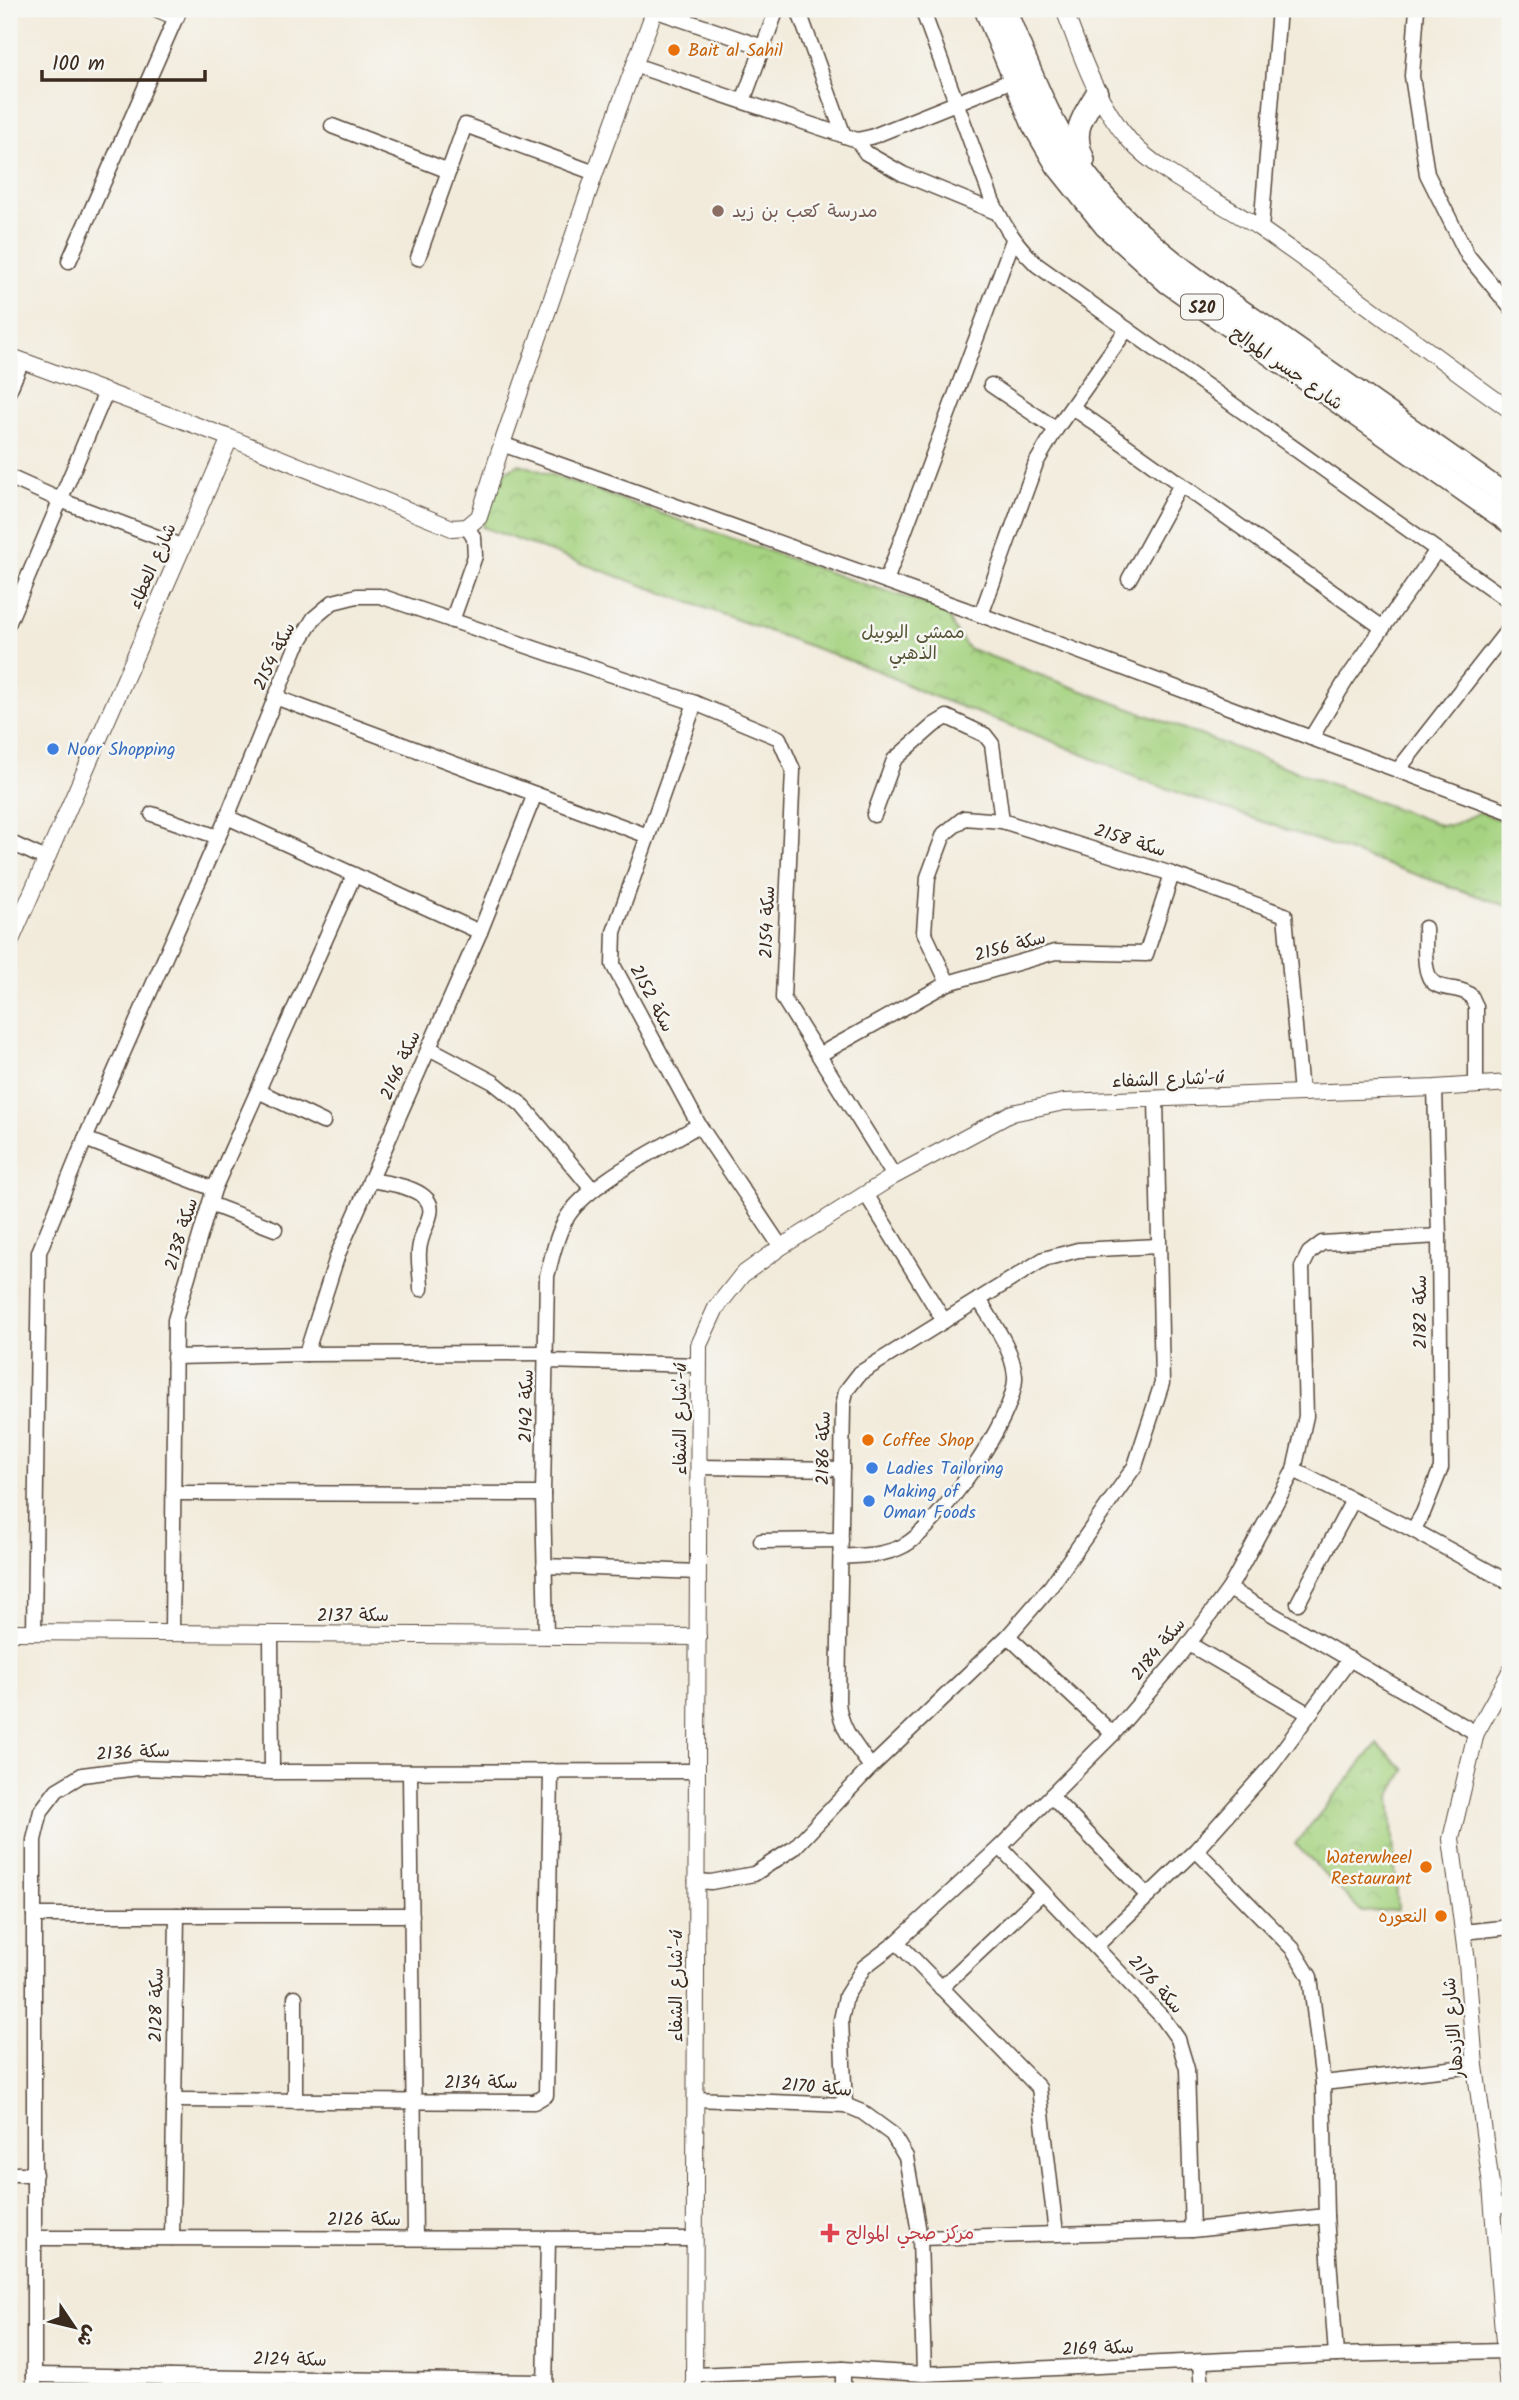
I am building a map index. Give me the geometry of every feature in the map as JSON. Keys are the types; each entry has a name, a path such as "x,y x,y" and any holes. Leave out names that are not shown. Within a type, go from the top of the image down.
{"main road":[{"name":"شارع جسر الموالح","path":"985,9 1033,125 1057,166 1083,202 1105,226 1168,283 1510,523"},
{"name":"شارع جسر الموالح","path":"1005,9 1049,116 1098,190 1120,214 1178,267 1510,498"},
{"path":"1097,93 1085,113 1077,135 1079,148 1098,190"}],"street":[{"path":"69,261 177,13 157,9"},
{"path":"9,391 15,358 230,438 452,528 467,527 479,517 595,173 654,9 763,47"},
{"path":"743,102 777,9"},
{"path":"798,9 850,138 866,153 903,174 998,213"},
{"path":"922,9 998,213 1013,240 1037,265 1510,602"},
{"path":"1063,9 1097,93 1137,149 1261,229 1510,410"},
{"path":"1261,229 1279,9"},
{"path":"1417,9 1412,76 1427,174 1468,256 1510,307"},
{"path":"634,65 850,138 872,137 1013,80"},
{"path":"418,258 466,125 595,173"},
{"path":"332,126 449,171"},
{"path":"886,581 1013,240"},
{"path":"981,615 1030,475 1056,429 1127,329"},
{"path":"991,385 1056,429"},
{"path":"9,622 106,392"},
{"path":"1072,407 1383,628"},
{"name":"شارع العطاء","path":"9,945 230,438"},
{"path":"502,444 981,615 1510,812"},
{"path":"9,477 60,500 181,546"},
{"path":"1129,579 1181,484"},
{"path":"452,621 475,556 474,538 467,527"},
{"path":"1311,738 1345,682 1437,550"},
{"name":"سكة 2154","path":"34,1632 38,1252 218,837 296,647 314,618 333,602 357,596 380,596 695,703 779,738 793,770 783,998 894,1176"},
{"path":"1398,771 1510,627"},
{"path":"275,697 648,836"},
{"name":"سكة 2152","path":"695,703 614,932 613,965 699,1125 781,1247"},
{"path":"874,815 894,760 947,717 985,736 992,744 1002,821"},
{"name":"سكة 2146","path":"306,1354 338,1254 480,932 536,794"},
{"path":"152,814 218,837"},
{"path":"226,817 480,932"},
{"name":"سكة 2158","path":"948,983 924,932 928,877 944,834 964,818 1002,821 1172,874 1285,915 1301,1093"},
{"path":"9,842 46,859"},
{"name":"سكة 2156","path":"818,1055 948,983 1055,953 1146,954 1172,874"},
{"name":"سكة 2138","path":"172,1633 175,1320 215,1189 355,875"},
{"path":"1425,928 1428,975 1434,983 1471,996 1476,1006 1476,1085"},
{"path":"429,1048 493,1082 522,1105 592,1189"},
{"name":"شارع الشفاء'-ú","path":"694,2383 699,1345 716,1308 741,1275 781,1247 894,1176 1012,1113 1064,1102 1510,1083"},
{"name":"سكة 2182","path":"1413,1530 1423,1513 1441,1468 1435,1088"},
{"path":"258,1091 323,1122"},
{"path":"696,1881 711,1882 754,1874 794,1848 871,1767 1008,1636 1051,1586 1135,1465 1162,1382 1156,1098"},
{"name":"سكة 2142","path":"546,1636 542,1494 547,1276 566,1218 592,1189 699,1125"},
{"path":"85,1139 215,1189"},
{"path":"370,1180 404,1186 418,1192 428,1201 431,1213 423,1229 419,1251 421,1289"},
{"path":"866,1194 944,1321"},
{"path":"210,1204 275,1229"},
{"name":"سكة 2184","path":"845,2105 841,2020 846,1996 864,1967 897,1942 1000,1847 1113,1734 1189,1644 1229,1589 1294,1470 1306,1416 1302,1267 1309,1253 1322,1243 1439,1236"},
{"name":"سكة 2186","path":"871,1767 845,1731 838,1708 843,1406 850,1384 860,1373 1044,1259 1066,1252 1158,1246"},
{"path":"841,1557 885,1553 918,1537 950,1501 991,1442 1013,1393 1015,1377 1011,1357 979,1299"},
{"path":"174,1357 306,1354 546,1357 699,1365"},
{"path":"699,1467 842,1469"},
{"path":"1294,1470 1510,1583"},
{"path":"173,1493 542,1494"},
{"path":"1298,1603 1353,1500"},
{"path":"761,1541 841,1541"},
{"path":"544,1566 698,1572"},
{"path":"1229,1589 1476,1733"},
{"name":"سكة 2137","path":"9,1632 698,1637"},
{"path":"271,1634 272,1772"},
{"path":"1008,1636 1113,1734"},
{"path":"1189,1644 1309,1714"},
{"path":"1096,1946 1196,1850 1271,1766 1350,1659"},
{"name":"شارع الازدهار","path":"1508,2391 1504,2351 1506,2332 1451,1839 1476,1733 1510,1672"},
{"name":"سكة 2136","path":"34,2391 34,1840 41,1811 57,1790 82,1775 138,1768 272,1772 697,1771"},
{"name":"سكة 2134","path":"174,2100 534,2102 546,2095 551,1771"},
{"path":"410,1772 415,2238"},
{"path":"1051,1796 1148,1896"},
{"name":"سكة 2176","path":"1000,1847 1163,2018 1178,2039 1186,2068 1192,2230"},
{"path":"1196,1850 1293,1949 1310,1976 1323,2083 1326,2217 1336,2355"},
{"path":"941,1988 1043,1892"},
{"path":"34,1915 412,1915"},
{"name":"سكة 2128","path":"172,2238 177,1915"},
{"path":"1463,1932 1510,1927"},
{"path":"897,1942 1039,2088 1056,2233"},
{"path":"295,1997 295,2101"},
{"path":"1323,2083 1475,2066"},
{"name":"سكة 2170","path":"695,2099 845,2105 862,2112 892,2134 906,2157 920,2238 924,2374"},
{"path":"9,2174 34,2174"},
{"path":"1493,2207 1510,2205"},
{"path":"920,2238 1192,2230 1326,2217"},
{"name":"سكة 2126","path":"34,2238 694,2239"},
{"path":"545,2386 548,2239"},
{"name":"سكة 2169","path":"694,2383 843,2369 924,2374 1336,2355 1504,2351"},
{"path":"1200,2363 1202,2391"},
{"path":"843,2369 843,2391"},
{"name":"سكة 2124","path":"34,2375 170,2384 545,2386"}],"green space":[{"name":"ممشى اليوبيل الذهبي","path":"520,464 848,579 946,610 955,630 968,648 1440,825 1452,825 1480,812 1510,824 1510,907 1142,780 1052,741 922,692 881,672 482,527 500,474"},
{"path":"1377,1744 1405,1770 1390,1796 1398,1910 1362,1912 1295,1844"}],"place":[{"name":"Bait al Sahil","path":"674,50"},
{"name":"مدرسة كعب بن زيد","path":"718,211"},
{"name":"Noor Shopping","path":"53,749"},
{"name":"Coffee Shop","path":"868,1440"},
{"name":"Ladies Tailoring","path":"872,1468"},
{"name":"Making of Oman Foods","path":"869,1501"},
{"name":"Waterwheel Restaurant","path":"1426,1867"},
{"name":"النعوره","path":"1441,1916"},
{"name":"مركز صحي الموالح","path":"830,2233"}]}
